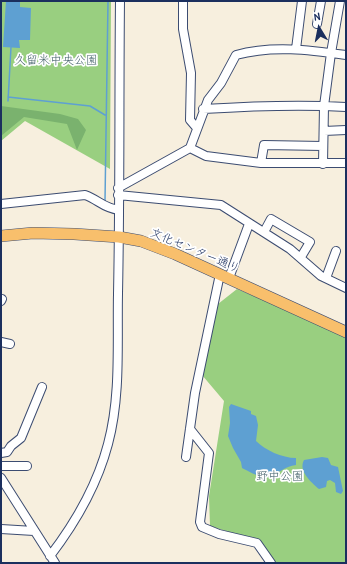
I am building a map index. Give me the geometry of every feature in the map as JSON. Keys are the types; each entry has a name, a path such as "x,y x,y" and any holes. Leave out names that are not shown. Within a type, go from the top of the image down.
{"highway":[{"name":"文化センター通り","path":"1,236 33,232 119,237 156,246 346,332"}],"street":[{"path":"50,556 72,528 87,500 102,465 114,415 119,237 120,1"},
{"path":"183,1 183,29 191,73 190,120 196,127"},
{"path":"296,49 302,1"},
{"path":"317,24 321,1"},
{"path":"323,164 324,106 340,1"},
{"path":"118,192 190,148 203,109 221,83 236,55 246,52 296,49 346,55"},
{"path":"203,109 254,106 346,107"},
{"path":"324,131 346,130"},
{"path":"262,163 264,145 324,146"},
{"path":"190,148 206,156 262,163 346,163"},
{"path":"118,192 221,204 301,257 326,278 346,288"},
{"path":"1,204 85,195 92,197 108,209 119,210"},
{"path":"264,232 271,219 310,242 301,257"},
{"path":"186,457 195,394 224,276 250,224"},
{"path":"326,278 336,251"},
{"path":"1,342 10,344"},
{"path":"1,452 7,452 11,446 21,438 42,387"},
{"path":"190,429 209,454 200,522 202,527 219,534 257,543 271,563"},
{"path":"1,466 27,466"},
{"path":"1,478 55,563"},
{"path":"1,529 34,531"}],"green space":[{"name":"久留米中央公園","path":"1,1 111,1 110,169 25,121 1,141"},
{"path":"1,106 60,114 78,119 86,130 77,150 67,124 24,117 1,136"},
{"name":"野中公園","path":"237,289 346,335 346,563 276,563 261,542 210,526 209,496 224,401 202,375 218,304"}],"water":[{"path":"6,1 20,1 20,7 31,8 30,40 19,40 20,48 3,47"},
{"path":"231,404 251,411 251,414 256,416 258,425 256,441 274,453 285,457 296,458 296,465 288,467 265,478 242,468 241,462 228,436 230,423 229,407"},
{"path":"322,457 328,458 331,465 338,467 343,491 341,494 336,492 335,483 330,480 327,481 326,487 319,489 306,476 303,468 304,460"}],"waterway":[{"path":"105,201 108,1"},
{"path":"8,101 11,47"},
{"path":"8,97 90,106 105,115"}]}
